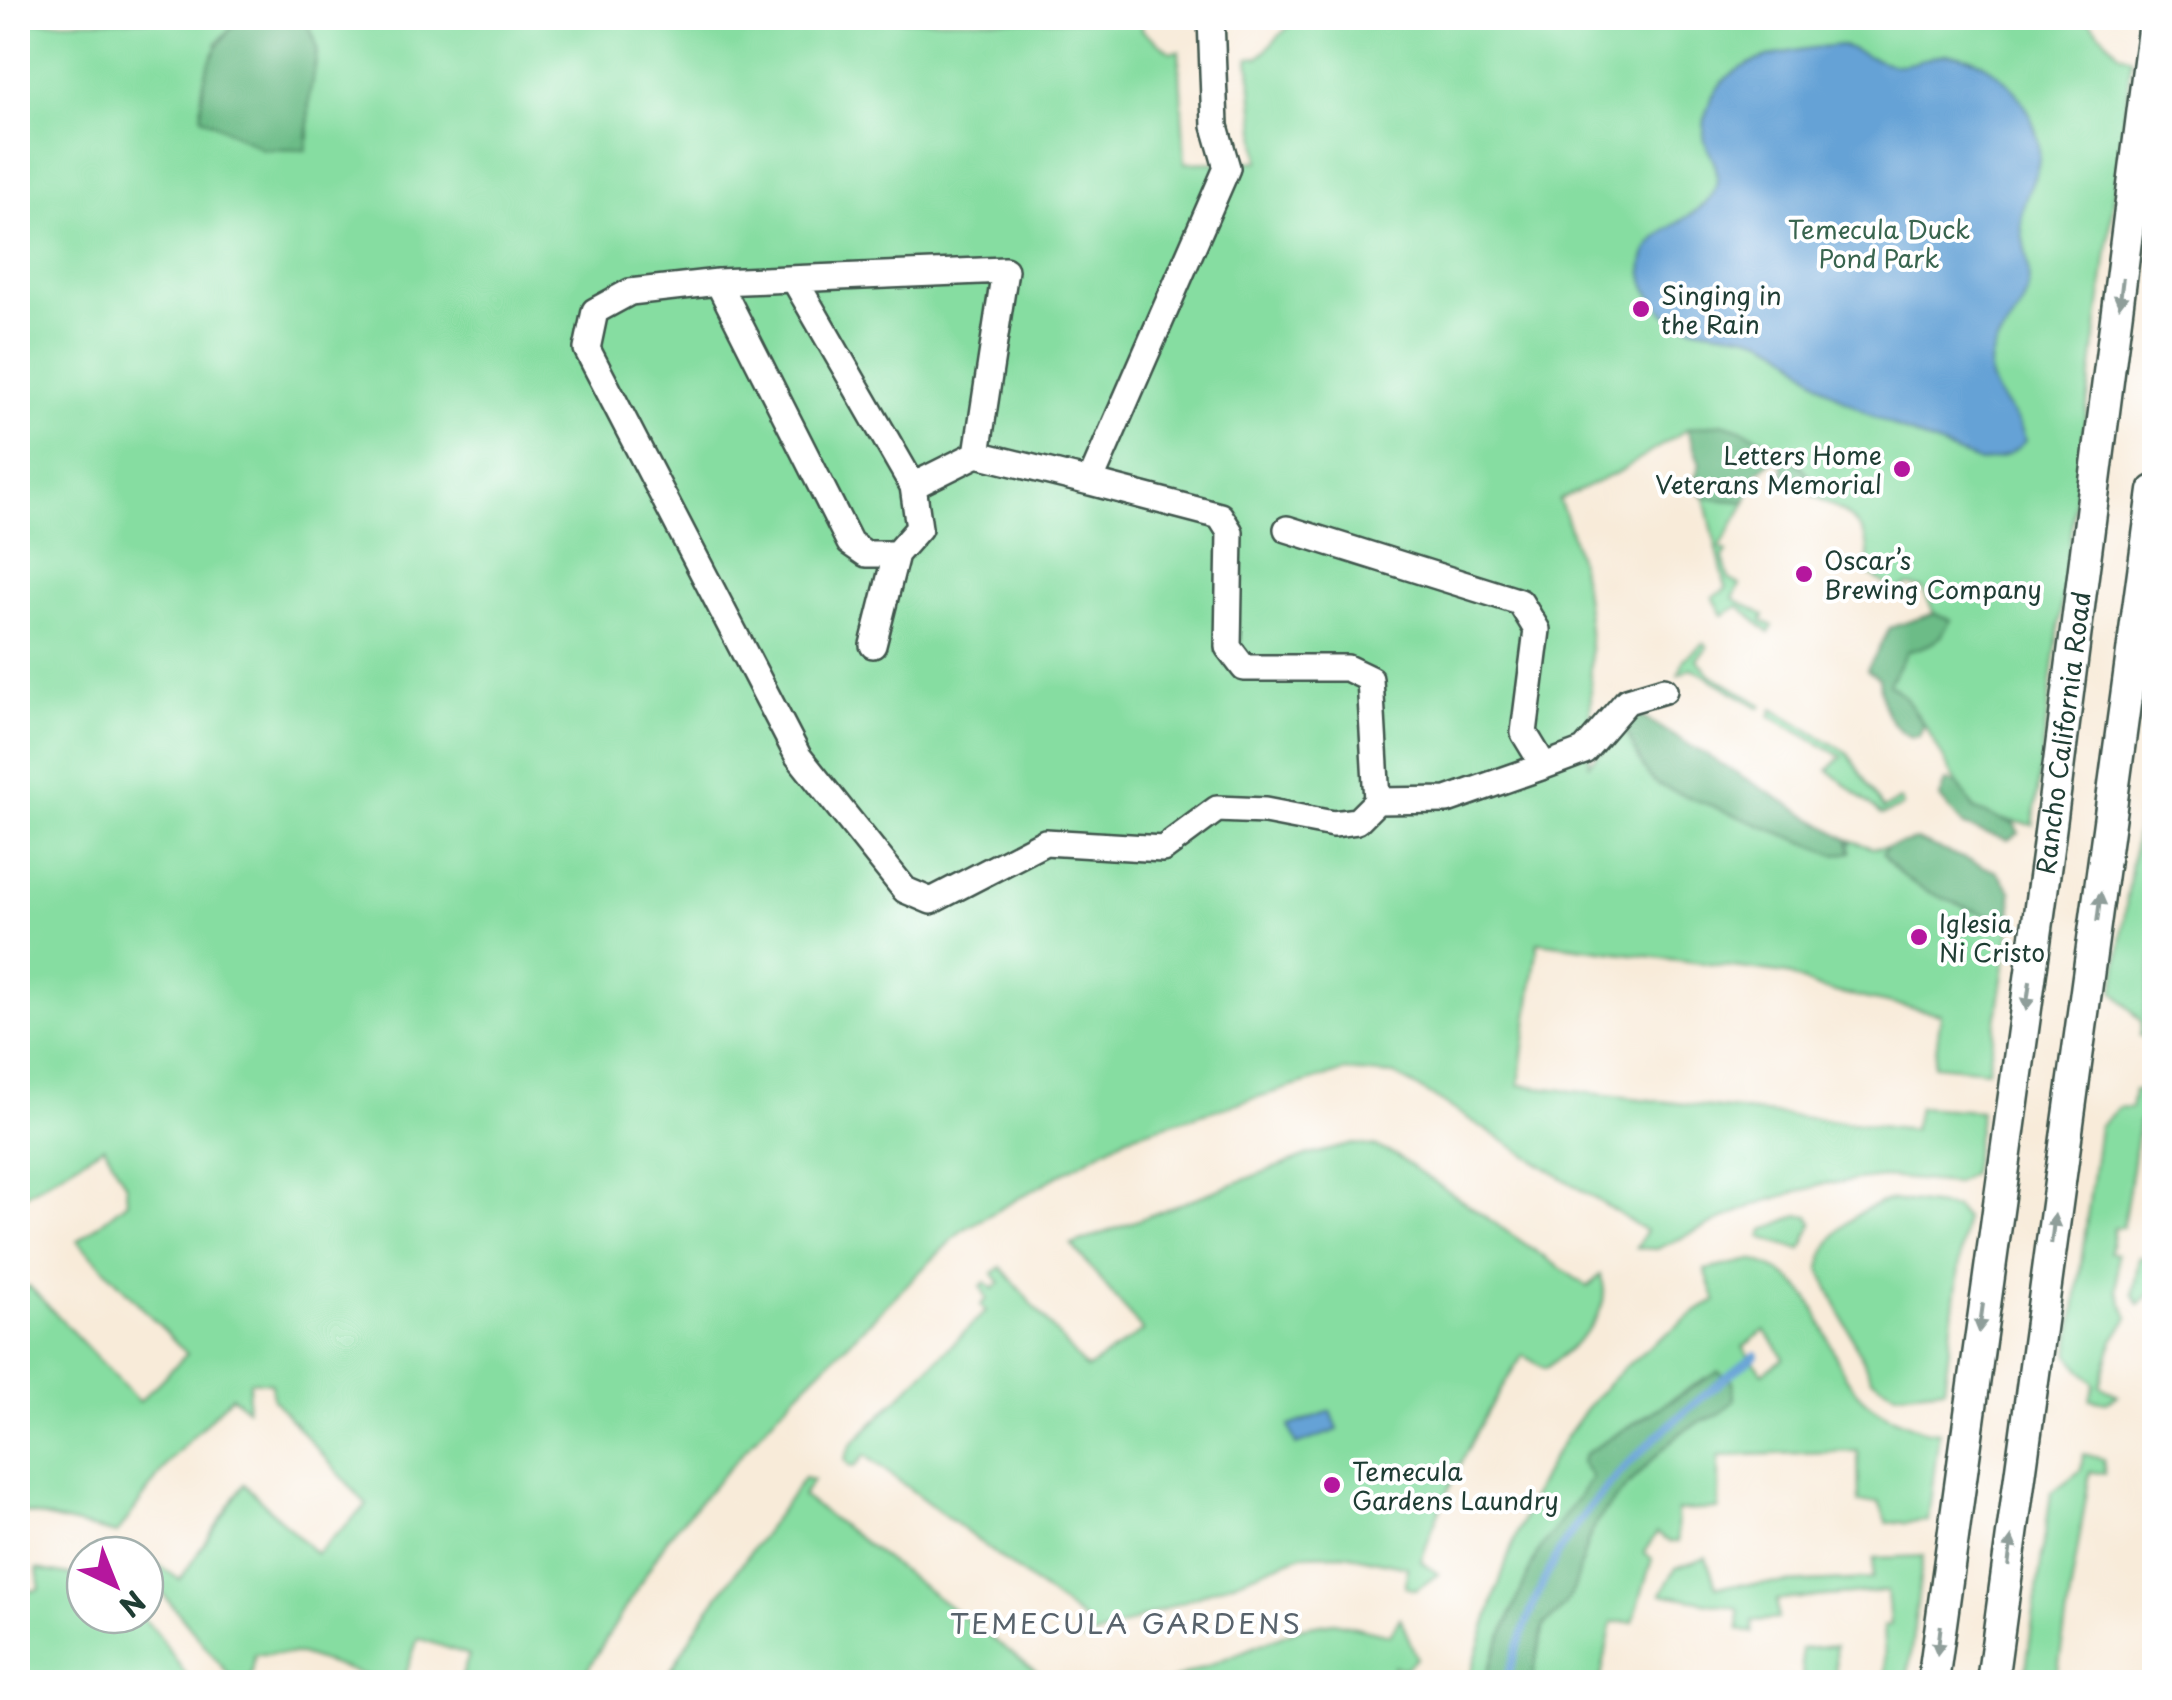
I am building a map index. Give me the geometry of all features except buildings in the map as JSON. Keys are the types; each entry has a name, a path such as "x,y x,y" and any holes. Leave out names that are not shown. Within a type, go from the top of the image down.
{"main road":[{"name":"Rancho California Road","path":"1933,1682 2055,798 2154,22"},
{"path":"1992,1682 2154,491"}],"street":[{"path":"1090,482 1228,168 1215,126 1211,18"},
{"path":"978,454 1005,270 718,282 630,292 595,311 587,349 798,756 905,890 930,900 1045,842 1162,849 1217,809 1266,811 1333,824 1356,822 1377,800 1448,800 1584,750 1627,701 1664,690"},
{"path":"794,279 913,486 919,528 896,554 874,645"},
{"path":"718,282 850,542 866,554 896,554"},
{"path":"913,486 978,454 1220,516 1230,532 1228,646 1244,668 1348,668 1370,680 1377,800"},
{"path":"1287,529 1520,602 1537,630 1524,733 1544,766"}],"green space":[{"name":"Temecula Duck Pond Park","path":"240,18 216,44 309,138 309,97 317,52 313,35 301,18 1142,20 1142,30 1171,52 1179,51 1185,163 1259,161 1249,58 1259,57 1290,25 1290,18 2074,18 2090,22 2120,54 2132,58 2033,825 1988,817 1975,809 1915,711 1888,684 1907,651 1941,637 1950,620 1934,613 1923,589 1908,585 1897,591 1864,571 1867,542 1861,530 1841,511 1803,490 1808,488 1809,476 1794,460 1687,429 1619,472 1559,500 1579,564 1589,630 1589,764 1623,728 1638,748 1639,761 1852,844 1847,839 1872,848 1887,847 1883,853 1920,887 2012,924 1988,1070 1934,1065 1941,1014 1820,989 1787,974 1538,942 1519,1085 1913,1130 1918,1107 1981,1111 1971,1173 1955,1183 1883,1177 1824,1184 1756,1204 1657,1249 1636,1248 1646,1231 1428,1093 1394,1075 1345,1071 1128,1136 961,1231 781,1409 669,1536 580,1682 460,1682 469,1655 418,1638 403,1682 386,1682 300,1654 255,1654 251,1679 229,1675 165,1596 165,1569 180,1580 244,1484 316,1554 367,1505 273,1399 271,1383 250,1381 247,1409 232,1396 170,1460 117,1534 18,1511 18,1294 29,1286 139,1402 187,1354 78,1241 127,1202 126,1185 104,1146 18,1199 18,22"},
{"path":"240,18 301,18 314,36 316,54 306,150 263,149 202,117 209,63"},
{"path":"1722,423 1761,438 1788,454 1799,463 1811,485 1803,490 1783,479 1783,467 1776,457 1757,473 1746,502 1705,498 1693,485 1700,464 1687,429"},
{"path":"1705,498 1746,502 1720,548 1727,552 1723,558 1729,579 1740,585 1733,598 1764,615 1762,621 1773,626 1769,633 1739,606 1723,615 1713,597 1726,589"},
{"path":"1934,613 1951,620 1947,627 1934,642 1907,651 1889,684 1904,696 1924,725 1919,736 1912,737 1892,721 1881,696 1879,678 1867,670 1890,628"},
{"path":"1704,643 1708,647 1697,659 1710,674 1762,705 1760,708 1692,668 1679,675 1684,659"},
{"path":"2154,705 2154,948 2144,1015 2154,1017 2154,1038 2140,1036 2142,1022 2114,991"},
{"path":"1773,709 1848,753 1883,809 1900,800 1903,806 1882,815 1828,770 1842,757 1770,716"},
{"path":"1639,715 1847,839 1851,852 1836,855 1658,785 1646,772 1623,728"},
{"path":"1946,781 1957,783 1975,810 2014,824 2019,833 2008,840 1964,826 1940,798"},
{"path":"1916,840 1996,871 2011,891 2012,924 1923,889 1893,867 1883,853 1887,847"},
{"path":"2134,1090 2154,1092 2154,1109 2139,1122 2123,1227 2114,1227 2110,1252 2117,1254 2117,1290 2128,1318 2113,1340 2100,1386 2118,1396 2106,1402 2090,1399 2094,1384 2069,1355 2099,1127 2119,1107 2131,1108"},
{"path":"1354,1144 1377,1147 1395,1155 1588,1287 1600,1275 1604,1289 1597,1316 1567,1351 1545,1369 1523,1355 1507,1380 1465,1454 1421,1561 1438,1574 1416,1590 1406,1587 1407,1567 1345,1554 1302,1555 1083,1641 1078,1639 1088,1624 865,1455 854,1467 849,1466 845,1459 852,1444 986,1311 981,1305 987,1299 981,1286 985,1282 993,1289 1000,1283 993,1274 1001,1267 1086,1369 1143,1331 1072,1245 1309,1155"},
{"path":"1892,1200 1956,1208 1965,1219 1944,1388 1896,1393 1871,1378 1820,1269 1836,1233 1867,1209"},
{"path":"1798,1215 1809,1216 1813,1224 1801,1250 1761,1237 1764,1230"},
{"path":"2139,1257 2154,1259 2154,1289 2139,1304 2133,1293"},
{"path":"1752,1260 1782,1273 1803,1291 1850,1384 1869,1404 1896,1419 1939,1432 1928,1521 1887,1523 1879,1502 1859,1503 1858,1451 1719,1456 1719,1509 1677,1511 1678,1542 1670,1542 1657,1533 1644,1552 1652,1559 1633,1622 1612,1622 1600,1682 1531,1682 1544,1625 1567,1600 1587,1543 1603,1513 1676,1437 1715,1416 1734,1400 1733,1381 1705,1378 1585,1454 1592,1478 1515,1604 1483,1682 1468,1682 1516,1535 1559,1448 1587,1407 1622,1370 1690,1316 1716,1301 1705,1270","holes":["1765,1330 1784,1358 1763,1373 1743,1347"]},
{"path":"1718,1372 1733,1381 1734,1400 1715,1416 1676,1437 1603,1514 1587,1544 1569,1599 1544,1625 1531,1682 1483,1682 1536,1555 1592,1478 1581,1462 1585,1454"},
{"path":"2083,1454 2103,1459 2105,1473 2090,1472 2056,1682 2024,1682 2051,1493 2081,1470"},
{"path":"804,1478 813,1480 802,1496 1050,1682 664,1682 703,1617"},
{"path":"1923,1556 1907,1682 1886,1682 1883,1626 1890,1625 1887,1591 1777,1600 1778,1619 1752,1621 1752,1633 1739,1630 1738,1608 1661,1594 1676,1568 1706,1557 1716,1586 1872,1579 1874,1558"},
{"path":"37,1569 65,1574 65,1635 159,1635 191,1682 18,1682 18,1594 40,1589"},
{"path":"1400,1618 1417,1658 1404,1669 1394,1666 1388,1682 1167,1682 1303,1627 1334,1622 1390,1635"},
{"path":"1835,1646 1836,1682 1803,1682 1801,1649"}],"water":[{"path":"1840,45 1897,65 1949,54 1967,57 2000,76 2014,90 2034,124 2039,160 2021,221 2029,283 2023,303 2000,337 1990,367 1994,388 2018,422 2025,441 2005,456 1980,462 1883,421 1829,390 1770,342 1679,322 1657,304 1646,285 1643,263 1649,248 1659,236 1700,208 1716,185 1716,168 1704,133 1708,108 1717,88 1751,63 1795,51"},
{"path":"1331,1411 1338,1430 1296,1445 1289,1426"}],"waterway":[{"path":"1505,1682 1547,1575 1584,1515 1653,1440 1756,1355"}],"place":[{"name":"Singing in the Rain","path":"1641,309"},
{"name":"Letters Home Veterans Memorial","path":"1902,469"},
{"name":"Oscar’s Brewing Company","path":"1804,574"},
{"name":"Iglesia Ni Cristo","path":"1919,937"},
{"name":"Temecula Gardens Laundry","path":"1332,1485"}],"district":[{"name":"TEMECULA GARDENS","path":"1126,1622"}]}
